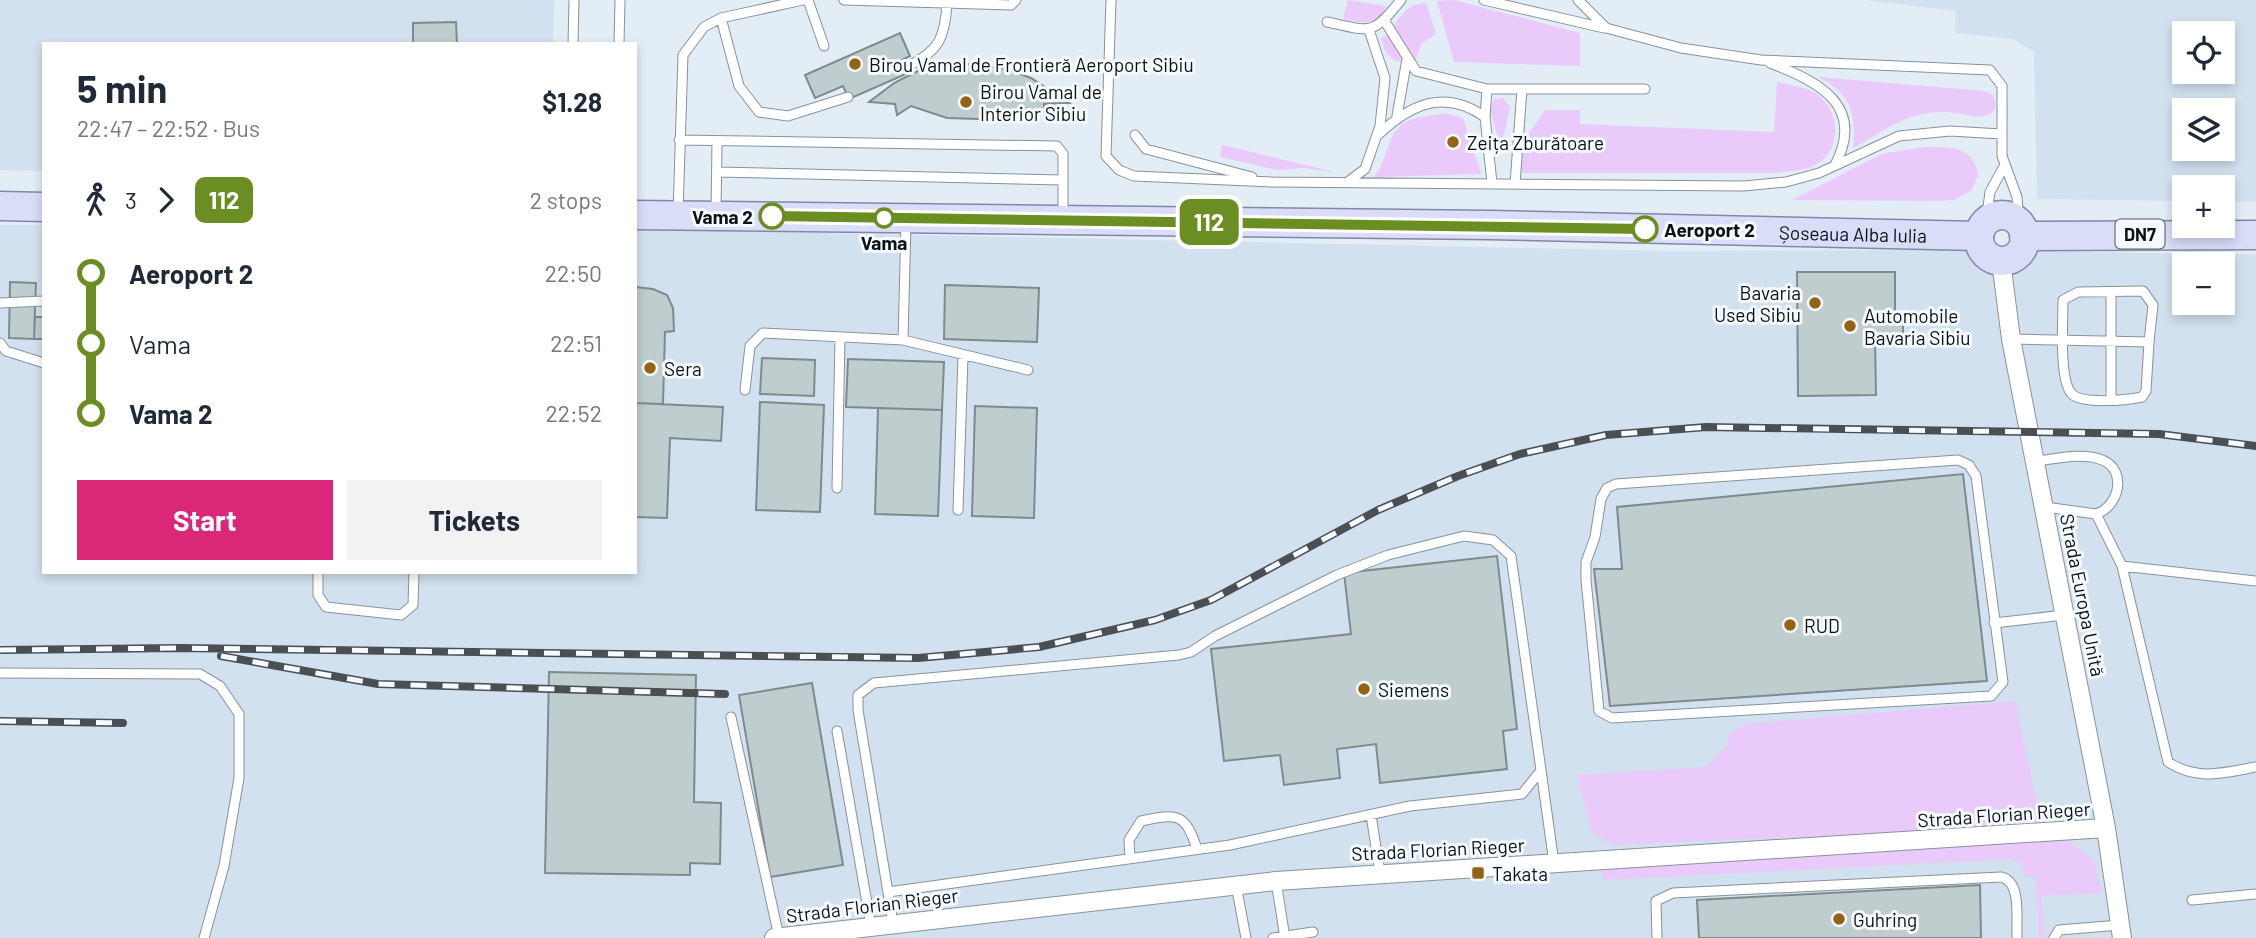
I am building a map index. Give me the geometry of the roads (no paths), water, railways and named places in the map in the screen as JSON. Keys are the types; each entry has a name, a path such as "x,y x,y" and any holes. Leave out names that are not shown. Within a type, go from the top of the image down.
{"main road":[{"path":"0,206 42,207"},
{"name":"Șoseaua Alba Iulia","path":"637,215 1982,229"},
{"name":"DN7","path":"1982,229 2003,215 2022,230 2256,235"},
{"path":"1982,229 1987,256 2001,261 2015,256 2024,244 2022,230"}],"street":[{"name":"Strada Europa Unită","path":"2001,261 2011,339 2106,828 2121,932"},
{"name":"Strada Florian Rieger","path":"776,937 1276,881 2106,828"}],"lane":[{"path":"573,42 574,0"},
{"path":"619,42 620,0"},
{"path":"678,215 683,55 704,27 721,18 805,0 824,47"},
{"path":"844,0 989,2 1011,5 1016,0"},
{"path":"1111,0 1105,142 1107,156 1112,163 1119,170 1134,176 1273,182 1744,186 1786,182 1835,165 1899,136 1950,131 2001,134"},
{"path":"1327,22 1370,30 1384,20 1401,0"},
{"path":"1484,0 1681,48 1760,60 1990,70 1998,76 2002,86 2003,168 2017,197 2022,230"},
{"path":"1578,0 1606,28"},
{"path":"903,69 919,62 939,45 945,32 947,3"},
{"path":"721,18 738,86 759,113 788,116 848,97"},
{"path":"1384,20 1416,71 1427,76 1487,89 1645,89"},
{"path":"1348,182 1365,169 1376,136 1385,78 1370,30"},
{"path":"1398,116 1407,59"},
{"path":"1760,60 1801,76 1833,99 1845,117 1847,128 1835,165"},
{"path":"1487,89 1485,117 1492,183"},
{"path":"1515,184 1522,89"},
{"path":"1376,136 1398,116 1426,103 1466,104 1485,117"},
{"path":"1135,135 1146,149 1273,182"},
{"path":"679,141 1057,146 1063,154 1063,220"},
{"path":"716,216 717,141"},
{"path":"1982,229 1990,192 2003,168"},
{"path":"717,172 1063,180"},
{"path":"902,340 906,218"},
{"path":"2143,291 2153,305 2146,391 2142,397 2111,400 2073,396 2067,385 2063,340 2063,300 2078,292 2143,291"},
{"path":"2111,292 2111,400"},
{"path":"0,303 42,301"},
{"path":"745,390 750,346 763,333 902,340 1028,370"},
{"path":"836,488 840,337"},
{"path":"2011,339 2149,342"},
{"path":"0,343 6,351 42,361"},
{"path":"958,510 963,356"},
{"path":"2036,461 2072,457 2104,460 2114,470 2118,490 2115,501 2108,510 2096,514 2045,507"},
{"path":"1958,460 1969,465 1976,475 1994,623 2003,682 1991,696 1612,719 1599,712 1586,562 1595,537 1601,499 1607,488 1616,484 1958,460"},
{"path":"2096,514 2122,566 2168,762 2185,773 2203,776 2256,767"},
{"path":"893,923 858,710 858,695 874,683 1179,655 1191,652 1215,635 1337,575 1388,555 1464,536 1493,540 1511,556 1539,773 1554,863"},
{"path":"2122,566 2256,581"},
{"path":"318,574 317,595 326,607 401,615 413,605 414,574"},
{"path":"1994,623 2064,615"},
{"path":"0,673 200,674 220,686 239,714 239,778 224,866 204,938"},
{"path":"731,717 776,937"},
{"path":"837,730 871,926"},
{"path":"888,892 1197,849 1410,806 1521,794 1539,773"},
{"path":"1130,859 1129,840 1142,821 1167,815 1189,824 1197,849"},
{"path":"1371,815 1380,873"},
{"path":"1657,938 1656,901 1673,892 2001,877 2008,878 2014,885 2017,938"},
{"path":"1276,881 1285,937"},
{"path":"1236,885 1246,938"},
{"path":"2192,900 2256,894"},
{"path":"2054,938 2059,930 2121,932"},
{"path":"1273,938 1313,932"}],"railway":[{"path":"0,650 179,648 918,658 1039,647 1155,620 1211,600 1378,510 1458,476 1520,454 1606,435 1706,427 2159,434 2256,446"},
{"path":"221,656 378,684 725,694"},
{"path":"0,721 123,723"}],"place":[{"name":"Birou Vamal de Frontieră Aeroport Sibiu","path":"855,64"},
{"name":"Birou Vamal de Interior Sibiu","path":"966,102"},
{"name":"Zeița Zburătoare","path":"1453,142"},
{"name":"Vama 2","path":"772,216"},
{"name":"Vama","path":"884,218"},
{"name":"Aeroport 2","path":"1645,229"},
{"name":"Bavaria Used Sibiu","path":"1815,303"},
{"name":"Automobile Bavaria Sibiu","path":"1850,326"},
{"name":"Sera","path":"650,368"},
{"name":"RUD","path":"1790,625"},
{"name":"Siemens","path":"1364,689"},
{"name":"Takata","path":"1478,873"},
{"name":"Guhring","path":"1839,919"}]}
